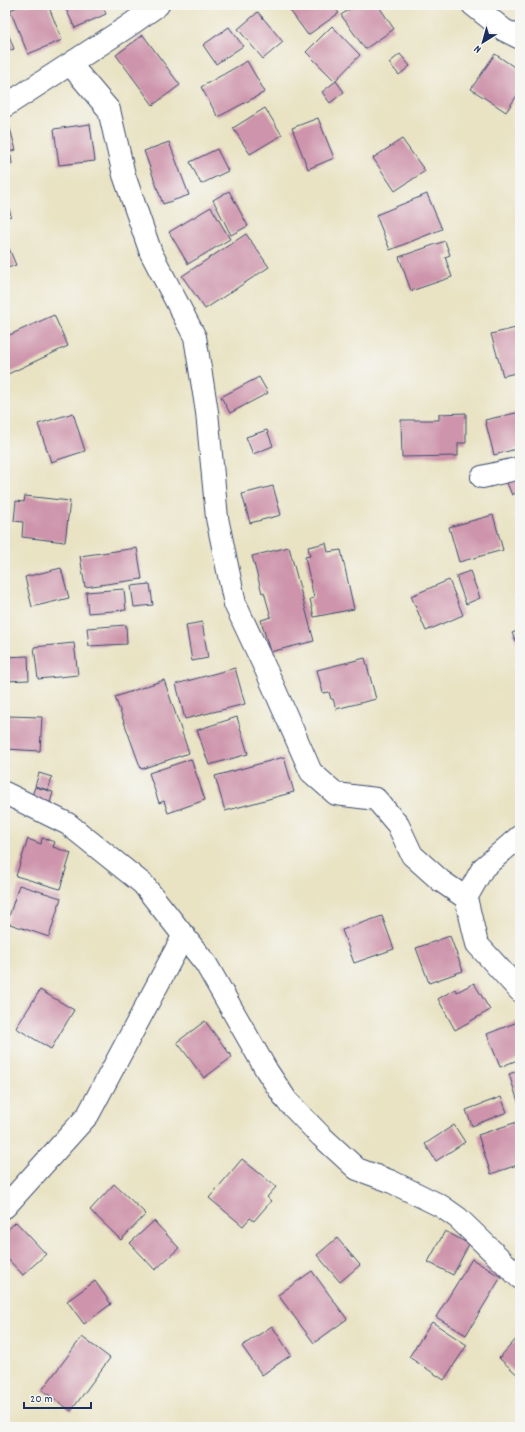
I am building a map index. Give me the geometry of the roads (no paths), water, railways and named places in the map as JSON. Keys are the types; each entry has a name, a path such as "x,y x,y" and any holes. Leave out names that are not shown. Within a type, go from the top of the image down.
{"street":[{"path":"5,106 158,5"},
{"path":"473,5 504,30 520,38"},
{"path":"70,64 109,110 124,175 151,253 195,337 207,412 217,518 235,604 270,679 310,772 336,794 376,799 398,825 412,855 441,881 466,898 477,944 520,991"},
{"path":"482,477 520,468"},
{"path":"5,793 68,824 143,884 206,964 267,1071 292,1106 357,1169 390,1181 441,1206 458,1218 489,1246 520,1278"},
{"path":"466,898 483,868 520,836"},
{"path":"5,1207 88,1115 184,935"}]}
